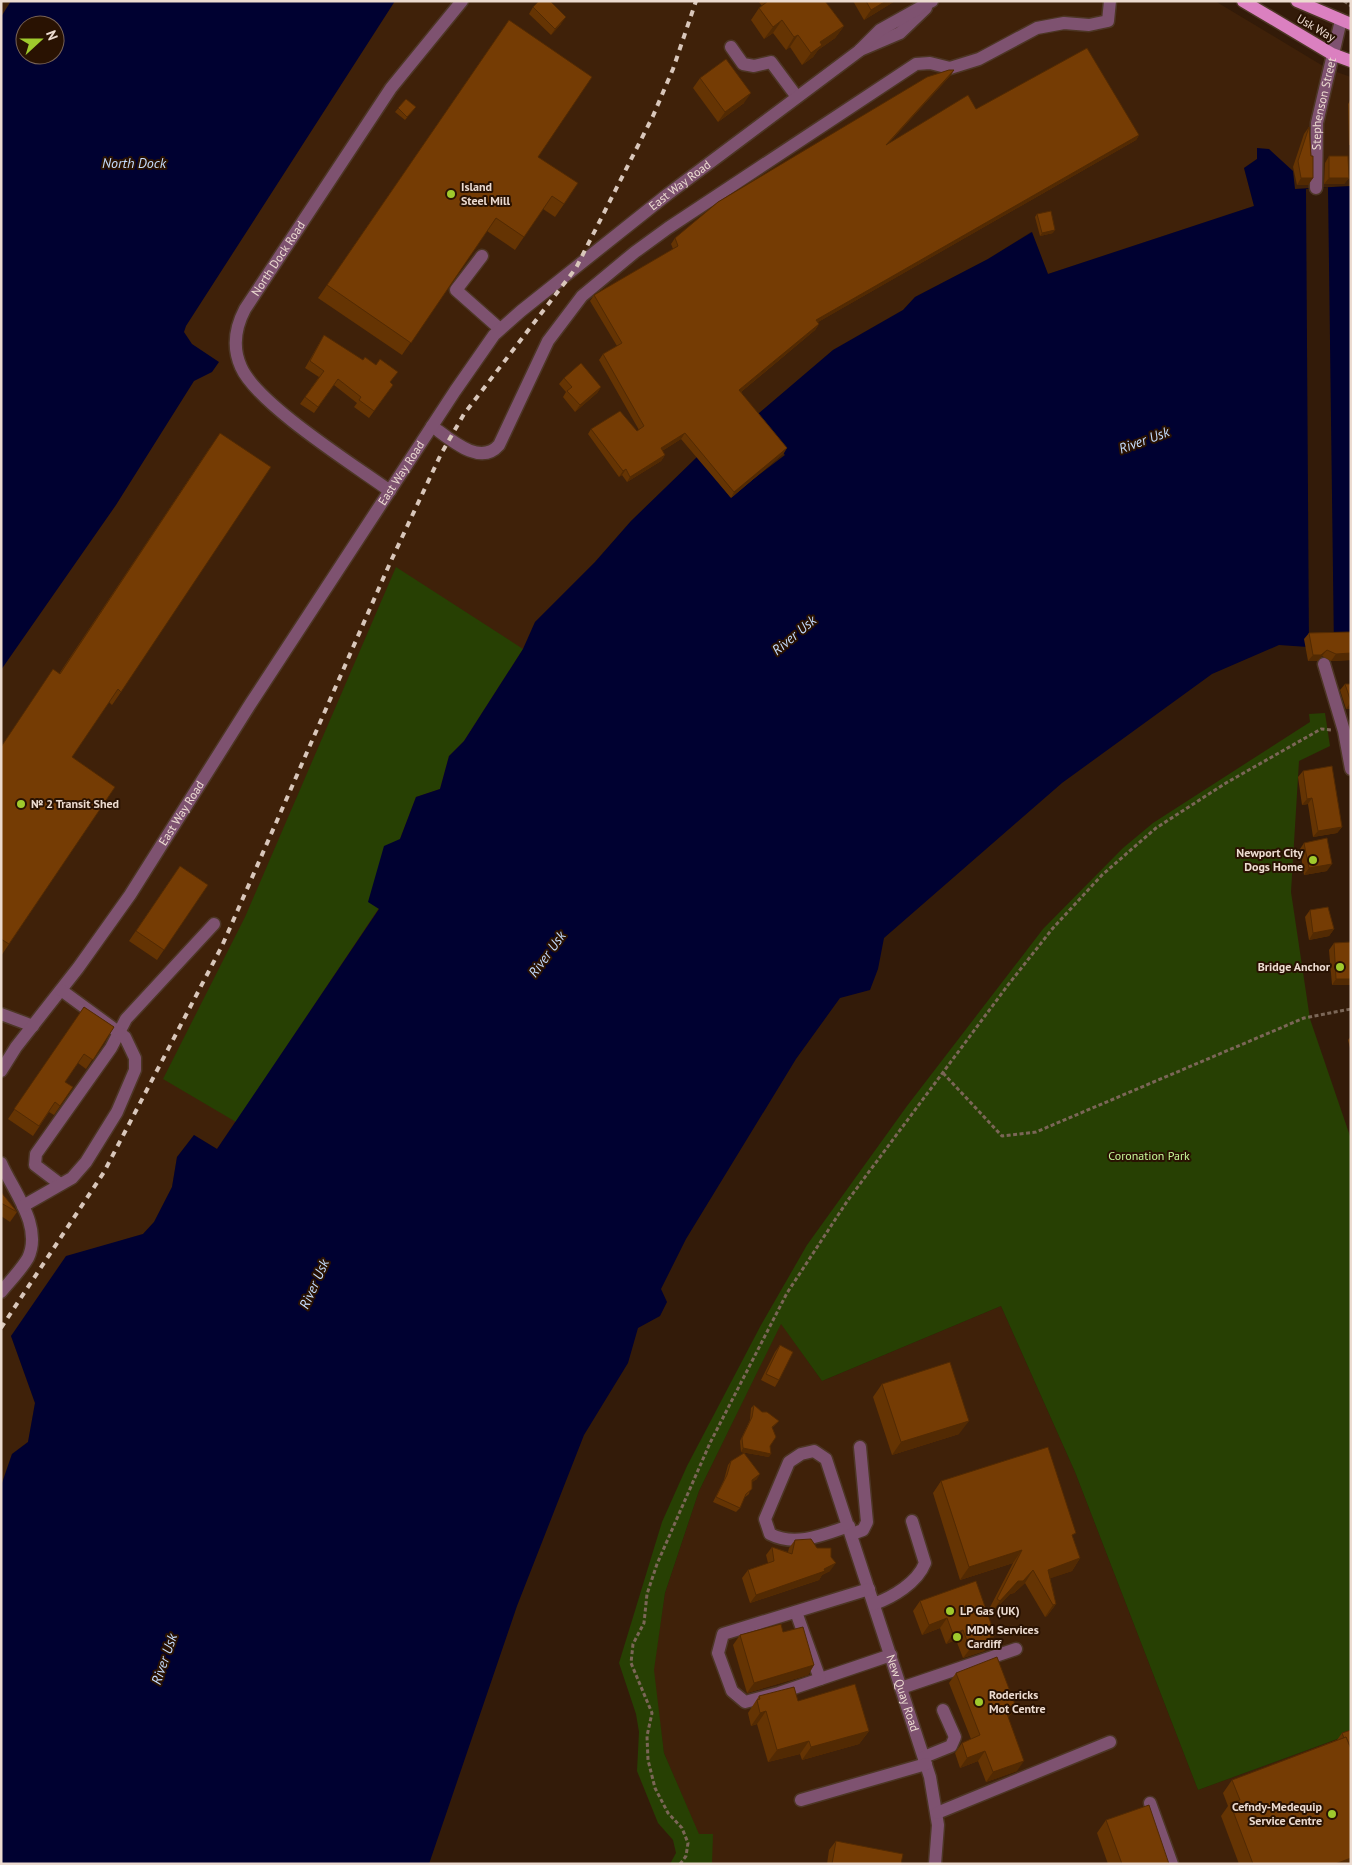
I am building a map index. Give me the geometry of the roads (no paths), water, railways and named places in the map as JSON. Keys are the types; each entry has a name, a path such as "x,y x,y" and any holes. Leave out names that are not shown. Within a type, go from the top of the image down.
{"main road":[{"name":"Usk Way","path":"1243,1 1332,54 1351,61"},
{"name":"Usk Way","path":"1297,1 1346,22"}],"street":[{"name":"North Dock Road","path":"390,491 262,395 250,382 239,364 236,350 236,329 245,309 391,88 462,1"},
{"name":"East Way Road","path":"1,1070 130,895 251,703 432,426 480,354 500,329 668,194 859,50 871,36 884,26 933,1"},
{"path":"432,426 466,448 482,455 489,454 499,445 548,341 569,311 582,296 635,252 916,64 930,63 950,68 979,59 1037,28 1064,23 1089,26 1108,21 1110,1"},
{"name":"Stephenson Street","path":"1316,188 1317,123 1332,54 1346,22"},
{"path":"731,47 743,64 754,66 771,62 797,97"},
{"path":"482,256 456,290 500,329"},
{"path":"1324,664 1344,731 1351,769"},
{"path":"60,1184 35,1166 36,1154 112,1048 126,1019 214,924"},
{"path":"22,1206 72,1178 86,1162 117,1112 132,1081 135,1058 125,1038 61,990"},
{"path":"1,1014 33,1026"},
{"path":"1,1163 30,1227 31,1248 24,1264 1,1292"},
{"path":"1,1175 11,1183"},
{"path":"850,1530 863,1530 867,1522 860,1447"},
{"name":"New Quay Road","path":"850,1530 805,1539 783,1540 770,1534 765,1519 789,1462 801,1454 814,1451 826,1458 850,1530 891,1655 925,1761 937,1813 936,1864"},
{"path":"874,1604 892,1597 922,1570 925,1563 912,1521"},
{"path":"869,1589 723,1634 718,1652 732,1691 746,1702 891,1655"},
{"path":"796,1612 820,1679"},
{"path":"901,1688 1016,1649"},
{"path":"800,1800 925,1761 951,1746 955,1737 943,1710"},
{"path":"937,1813 1110,1742"},
{"path":"1150,1803 1172,1864"}],"water":[{"name":"North Dock","path":"11,1 395,1 186,326 184,332 192,344 219,362 212,372 194,381 116,505 1,670 1,17"},
{"name":"River Usk","path":"1257,148 1269,149 1293,171 1295,189 1351,186 1351,650 1279,645 1212,674 1062,783 884,938 878,969 870,990 840,998 796,1059 686,1239 661,1289 667,1302 660,1316 638,1328 628,1363 584,1435 517,1606 429,1864 1,1864 1,1486 12,1454 28,1442 35,1403 11,1336 66,1256 143,1234 154,1222 172,1187 177,1157 194,1135 217,1149 379,909 368,902 384,846 400,839 416,797 440,789 449,756 464,741 523,649 535,622 595,562 631,521 698,456 730,497 785,455 752,419 833,350 903,310 915,297 988,259 1032,232 1048,274 1254,206 1244,168 1257,159"}],"railway":[{"path":"1,1328 104,1172 222,946 390,563 441,454 464,414 576,268 653,116 673,69 696,1"}],"place":[{"name":"Island Steel Mill","path":"451,194"},
{"name":"№ 2 Transit Shed","path":"21,804"},
{"name":"Newport City Dogs Home","path":"1313,860"},
{"name":"Bridge Anchor","path":"1340,967"},
{"name":"LP Gas (UK)","path":"950,1611"},
{"name":"MDM Services Cardiff","path":"957,1637"},
{"name":"Rodericks Mot Centre","path":"979,1702"},
{"name":"Cefndy-Medequip Service Centre","path":"1332,1814"}],"park label":[{"name":"Coronation Park","path":"1149,1156"}]}
